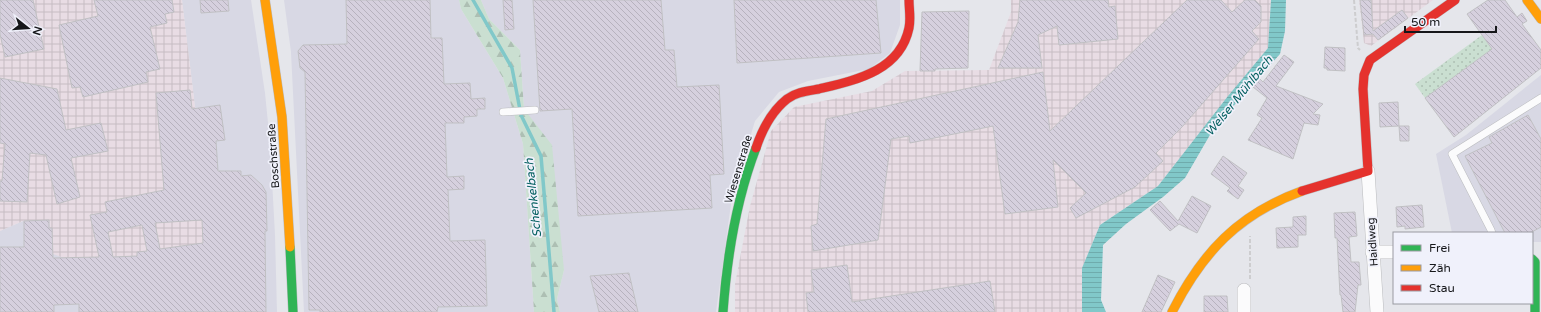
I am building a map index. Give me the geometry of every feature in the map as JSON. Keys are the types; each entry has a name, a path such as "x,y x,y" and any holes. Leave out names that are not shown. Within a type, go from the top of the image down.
{"street":[{"name":"Boschstraße","path":"265,0 282,117 289,212 292,312"},
{"name":"Wiesenstraße","path":"723,312 728,264 736,216 755,148 764,127 774,110 787,99 874,73 896,58 904,44 909,28 909,0"},
{"path":"1172,312 1182,292 1203,258 1222,238 1245,219 1292,194 1368,171 1363,89 1364,74 1370,60 1455,0"},
{"path":"1527,0 1541,19"},
{"name":"Haidlweg","path":"1368,171 1377,312"},
{"path":"1372,252 1393,252"},
{"path":"1533,260 1535,262 1535,312"},
{"path":"1244,290 1244,312"}],"lane":[{"path":"1492,232 1452,154 1541,98"},
{"path":"503,112 535,110"}],"path":[{"path":"1354,0 1358,48 1370,60"},
{"path":"1244,290 1250,285 1250,225 1245,219"}],"shaded area":[{"path":"0,0 182,0 200,158 203,243 137,256 64,258 53,254 49,220 23,221 0,231"},
{"path":"182,0 251,0 265,93 270,143 277,312 0,312 0,231 23,221 49,220 200,158"},
{"path":"284,0 459,0 461,9 503,78 523,144 534,312 304,312 291,52"},
{"path":"481,0 900,0 900,25 890,53 869,69 808,81 779,92 755,121 732,197 716,312 560,312 557,299 564,270 524,109 520,50 489,19"},
{"path":"1011,0 1271,0 1268,48 1158,186 1100,225 1082,268 1082,312 735,312 735,284 750,206 771,131 794,107 872,91 905,71 989,70 1011,12"},
{"path":"1359,0 1433,0 1371,46 1364,43"},
{"path":"1541,75 1541,242 1533,242 1533,232 1452,232 1436,154 1466,135"}],"green space":[{"path":"459,0 481,0 489,19 520,50 524,109 552,145 564,270 557,299 560,312 534,312 523,144 503,78 461,9"},
{"path":"1482,35 1492,49 1425,98 1415,84"}],"water":[{"name":"Welser Mühlbach","path":"1271,0 1286,0 1285,31 1280,54 1214,128 1185,178 1163,197 1126,224 1103,245 1101,300 1106,312 1082,312 1082,268 1100,225 1158,186 1228,96 1268,48"}],"building":[{"path":"0,0 33,0 44,49 5,57 0,34"},
{"path":"94,0 172,0 174,12 165,14 167,23 150,27 160,69 146,72 148,82 83,97 80,87 72,88 59,25 98,16"},
{"path":"200,0 228,0 229,11 201,13"},
{"path":"346,0 430,0 431,38 442,38 444,84 470,83 471,99 485,98 485,109 477,109 477,116 464,117 464,123 445,123 447,177 464,176 464,189 448,190 450,241 485,240 487,306 438,307 437,312 320,312 320,310 309,310 305,72 300,68 298,51 303,45 347,44"},
{"path":"503,0 512,0 514,29 505,30"},
{"path":"533,0 661,0 665,50 674,50 677,87 719,85 724,174 710,175 712,208 578,216 572,109 540,111"},
{"path":"734,0 876,0 881,53 737,63"},
{"path":"1020,0 1108,0 1109,7 1115,6 1118,39 1059,45 1057,26 1038,35 1042,68 998,68 1018,22"},
{"path":"1187,0 1221,0 1232,12 1245,0 1255,0 1261,6 1261,22 1252,31 1259,39 1182,127 1156,153 1163,161 1135,187 1076,218 1070,208 1086,193 1053,160 1058,207 1005,214 993,126 910,143 909,136 891,139 878,240 813,251 811,226 817,224 826,119 1043,72 1050,131"},
{"path":"1360,0 1371,0 1373,31 1402,10 1408,18 1378,40 1373,34 1364,35"},
{"path":"1488,0 1505,0 1517,17 1522,13 1527,21 1522,24 1541,50 1541,68 1454,137 1425,98 1492,49 1467,14"},
{"path":"969,11 968,68 920,71 922,12"},
{"path":"1325,47 1345,48 1345,71 1327,70 1327,68 1324,68"},
{"path":"1284,55 1294,62 1276,86 1323,104 1313,114 1320,115 1318,125 1304,123 1293,159 1248,140 1262,118 1257,115 1267,98 1253,87 1260,79 1263,82"},
{"path":"0,78 57,89 66,130 101,123 108,151 71,158 80,197 57,204 46,155 30,153 27,202 0,201 0,181 2,181 5,144 0,143"},
{"path":"190,90 192,109 220,105 225,140 216,141 218,171 241,171 241,176 251,175 262,185 266,192 266,312 79,312 79,304 54,305 54,312 0,312 0,247 24,247 24,221 49,220 49,228 52,228 53,258 99,257 90,215 107,212 105,202 164,190 156,93","holes":["202,220 203,243 160,249 155,223","142,225 147,251 137,252 137,256 113,257 108,232"]},
{"path":"1398,102 1399,126 1380,127 1379,103"},
{"path":"1528,115 1541,139 1541,227 1532,232 1504,232 1465,156 1492,143 1489,137"},
{"path":"1399,126 1409,126 1409,141 1400,141"},
{"path":"1223,156 1247,173 1238,186 1244,190 1238,199 1227,191 1230,188 1211,174"},
{"path":"1192,196 1211,206 1197,233 1179,224 1170,231 1150,210 1160,201 1178,221"},
{"path":"1422,205 1424,227 1405,229 1405,226 1397,227 1396,207"},
{"path":"1355,212 1357,236 1349,237 1351,262 1359,262 1361,285 1358,285 1355,312 1343,312 1340,295 1334,213"},
{"path":"1306,216 1306,235 1298,235 1298,247 1277,248 1276,228 1293,227 1293,217"},
{"path":"847,265 852,302 990,281 995,312 808,312 806,293 814,292 811,270"},
{"path":"629,273 638,312 599,312 590,276"},
{"path":"1158,275 1175,282 1161,312 1142,312"},
{"path":"1204,296 1227,296 1228,312 1204,312"}],"waterway":[{"name":"Schenkelbach","path":"473,0 512,68 521,115 541,156 554,312"}],"traffic: fast":[{"path":"723,312 730,249 738,208 756,148"},
{"path":"290,247 293,312"},
{"path":"1533,260 1535,262 1535,312"}],"traffic: slow":[{"path":"265,0 282,117 290,247"},
{"path":"1527,0 1541,19"},
{"path":"1172,312 1196,271 1224,238 1259,211 1279,200 1302,191"}],"traffic: jam":[{"path":"756,148 761,134 772,115 787,99 802,92 847,82 861,77 886,64 904,43 909,28 909,0"},
{"path":"1302,191 1368,171 1363,89 1364,75 1370,60 1455,0"}]}
